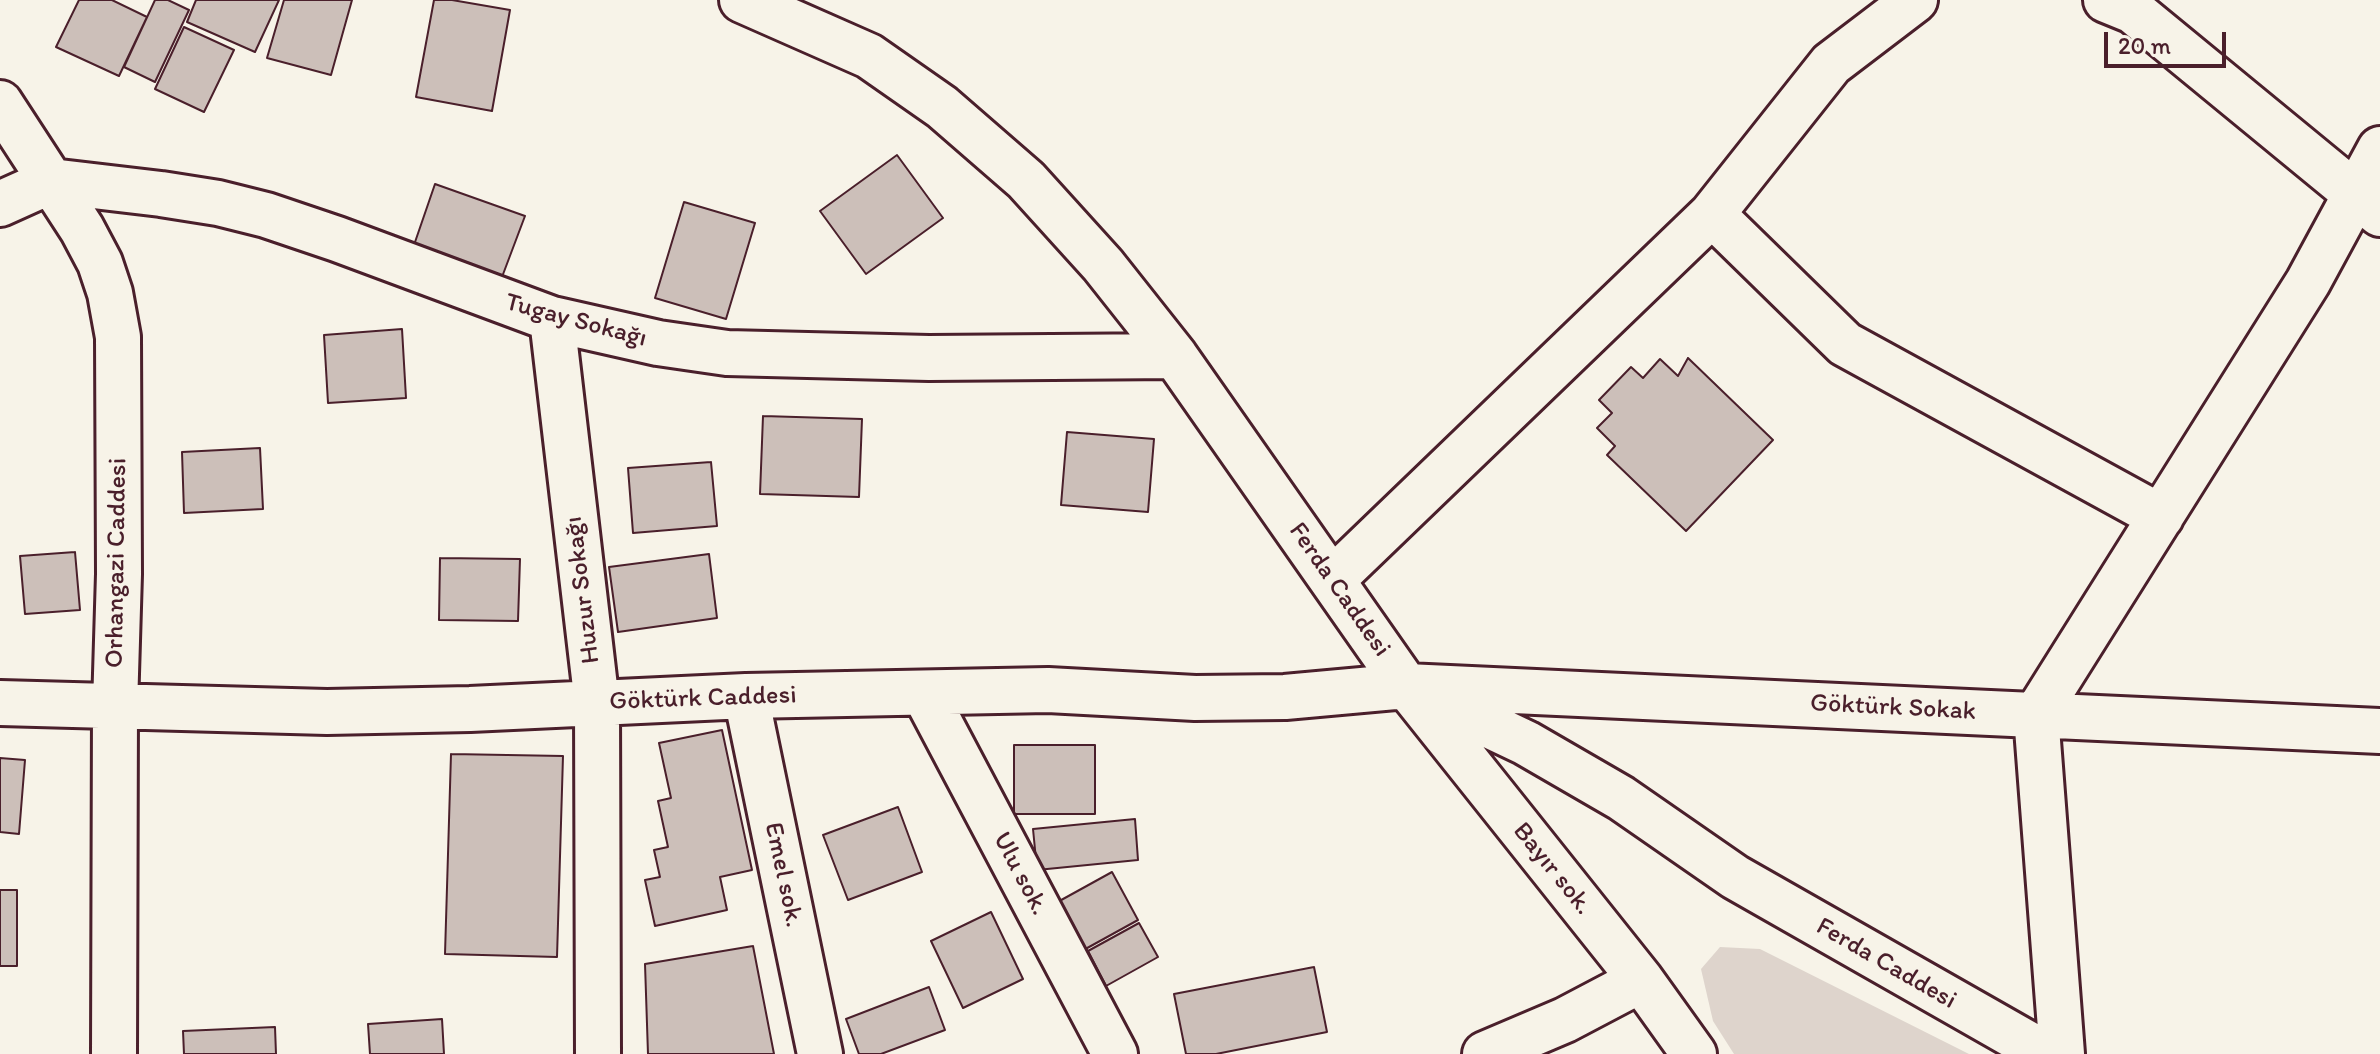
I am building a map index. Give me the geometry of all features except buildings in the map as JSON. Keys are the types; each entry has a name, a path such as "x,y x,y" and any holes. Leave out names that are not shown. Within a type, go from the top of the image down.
{"street":[{"name":"Ferda Caddesi","path":"742,0 869,56 942,107 1026,180 1103,265 1175,356 1406,686 1526,743 1621,798 1735,877 2046,1054"},
{"path":"1332,580 1712,214 1831,64 1915,0"},
{"path":"2106,0 2133,11 2368,205"},
{"name":"Orhangazi Caddesi","path":"0,103 100,263 110,293 118,337 114,1054"},
{"path":"2062,1054 2036,715 2308,282 2368,205 2380,149"},
{"name":"Tugay Sokağı","path":"51,181 161,194 266,215 552,319 658,343 727,353 929,358 1175,356"},
{"path":"0,204 51,181"},
{"path":"1712,214 1845,344 2161,517"},
{"name":"Huzur Sokağı","path":"552,319 597,704 598,1054"},
{"name":"Göktürk Caddesi","path":"0,703 327,712 746,696 1048,690 1195,698 1285,697 1406,686"},
{"name":"Göktürk Sokak","path":"1406,686 2380,731"},
{"name":"Bayır sok.","path":"1406,686 1641,980 1694,1054"},
{"name":"Ulu sok.","path":"924,693 1115,1054"},
{"name":"Emel sok.","path":"746,696 820,1054"},
{"path":"1485,1054 1565,1020 1641,980"}],"shaded area":[{"path":"1720,947 1760,949 1969,1054 1734,1054 1713,1021 1701,969"}]}
